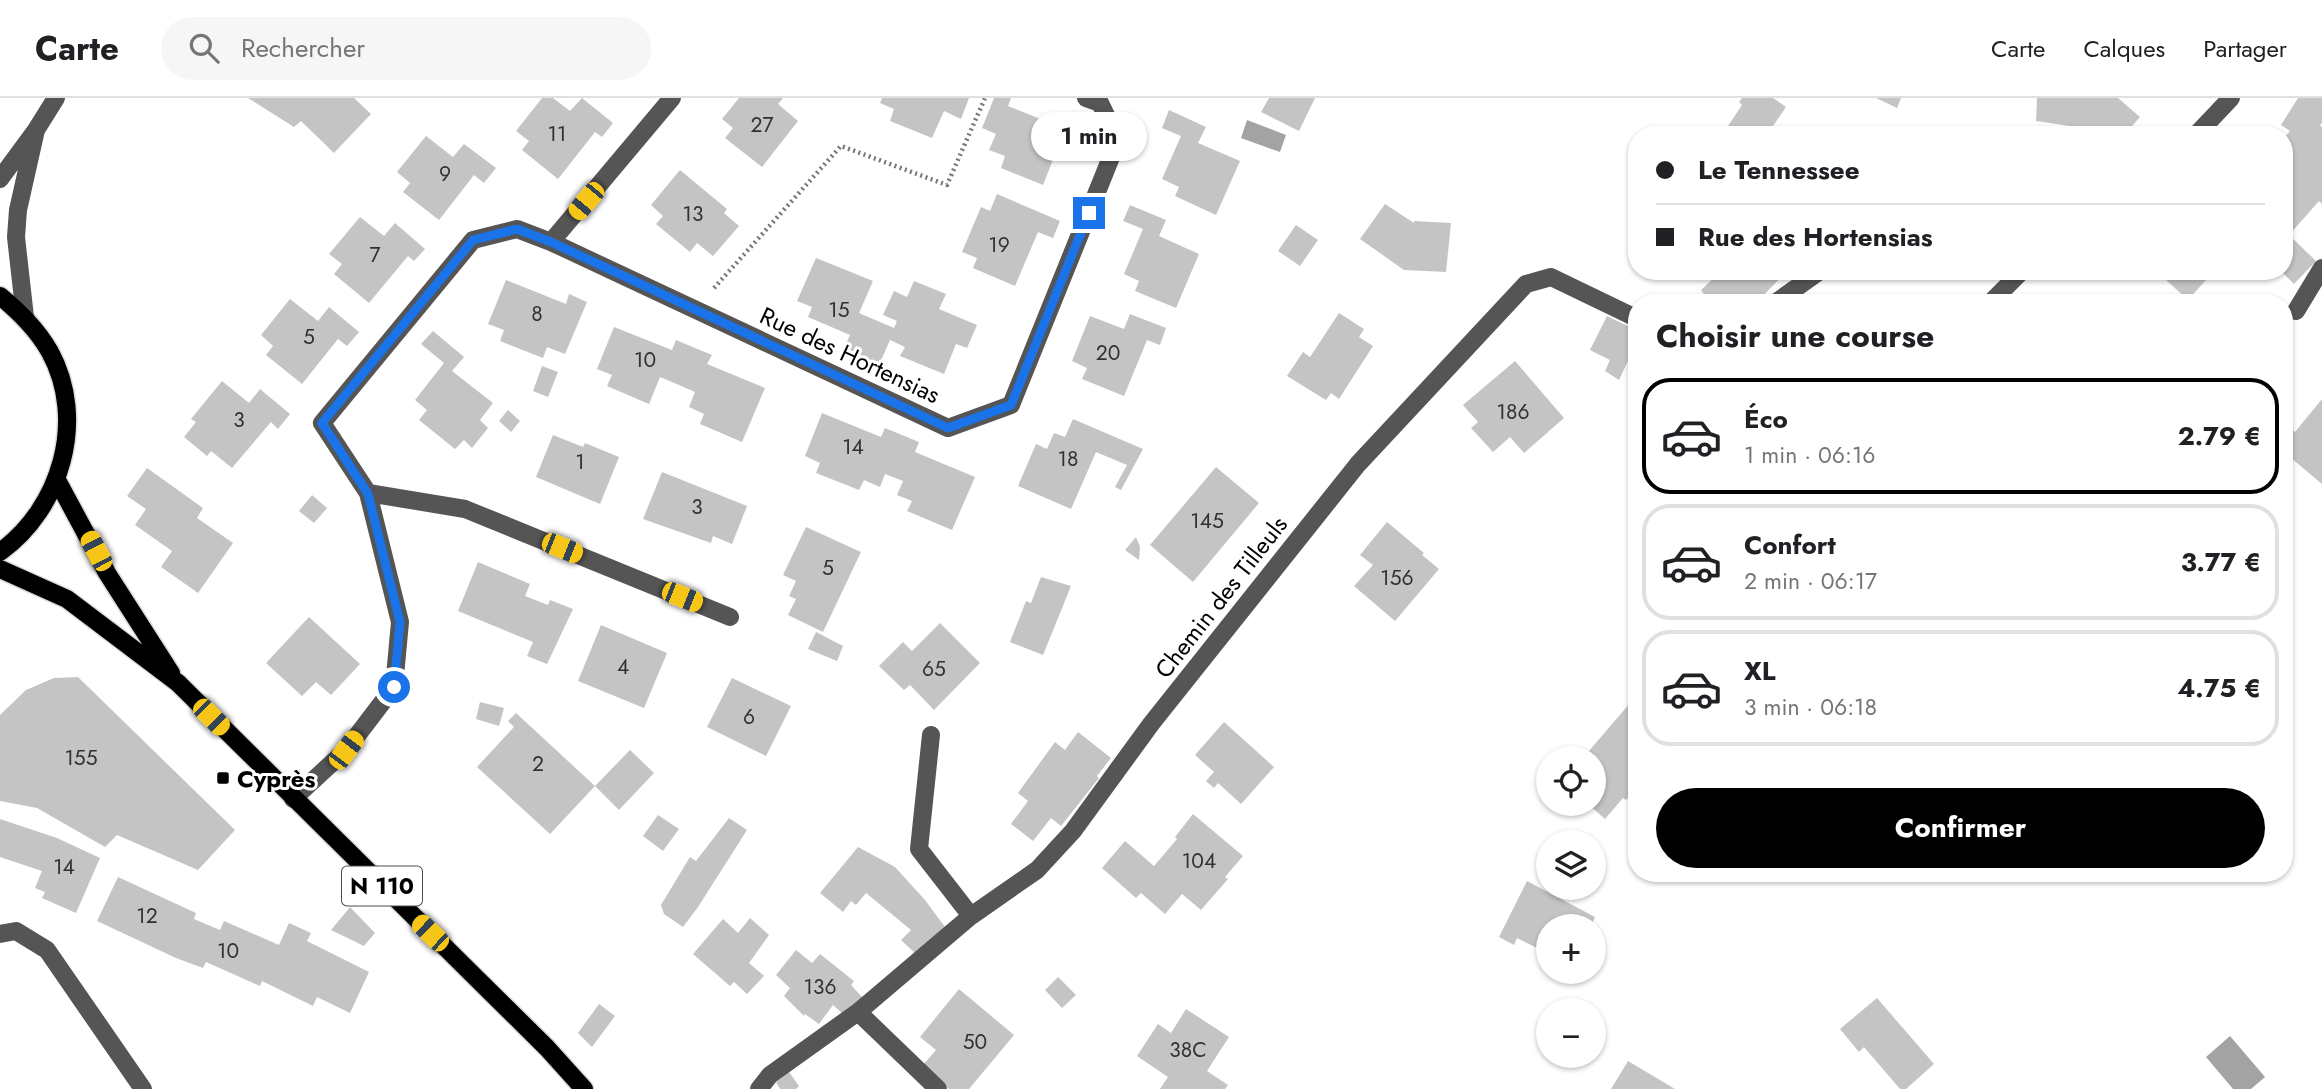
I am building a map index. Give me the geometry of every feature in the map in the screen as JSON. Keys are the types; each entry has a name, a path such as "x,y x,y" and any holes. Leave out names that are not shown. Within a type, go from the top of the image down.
{"main road":[{"path":"0,296 25,317 50,352 65,394 67,437 57,480 40,513 16,540 0,552"},
{"name":"N 110","path":"57,480 107,573 178,683"},
{"name":"N 110","path":"0,569 67,599 178,683 547,1048 584,1089"}],"street":[{"path":"0,179 36,130 55,98"},
{"path":"551,242 672,98"},
{"name":"Rue des Hortensias","path":"293,799 346,750 394,687 400,622 368,494 322,423 473,240 517,229 551,242 948,428 1011,405 1118,141 1100,103 1086,98"},
{"path":"2205,126 2231,98"},
{"path":"25,317 16,237 18,210 36,130"},
{"path":"2296,311 2322,268"},
{"name":"Chemin des Tilleuls","path":"759,1089 770,1075 858,1012 971,916 1037,870 1073,831 1151,724 1358,464 1526,284 1551,277 1628,314"},
{"path":"1788,294 1808,280"},
{"path":"1999,294 2013,280"},
{"path":"368,494 466,509 730,617"},
{"path":"931,736 919,849 971,916"},
{"path":"0,934 16,930 47,950 143,1089"},
{"path":"858,1012 938,1089"}],"path":[{"path":"694,309 841,146 947,185 985,98"}],"shaded area":[{"path":"1247,120 1286,135 1280,152 1241,138"},
{"path":"2230,1036 2265,1077 2251,1089 2233,1089 2206,1057"}],"building":[{"path":"248,98 354,98 371,114 334,153 301,121 294,127"},
{"path":"542,98 553,98 570,111 582,98 613,123 602,137 595,132 558,179 522,150 529,141 516,131"},
{"path":"739,98 783,98 778,104 798,121 762,167 725,138 733,128 722,119"},
{"path":"882,98 969,98 961,119 944,111 932,138 890,121 894,109 880,103"},
{"path":"994,98 1011,98 1008,106 1065,129 1043,185 1001,168 1005,156 989,150 996,134 982,128"},
{"path":"1269,98 1315,98 1299,131 1261,112"},
{"path":"1742,98 1773,98 1786,107 1773,126 1728,126 1742,105 1739,102"},
{"path":"1876,98 1901,98 1897,108"},
{"path":"2037,98 2118,98 2140,117 2132,126 2070,126 2036,121"},
{"path":"2298,98 2322,98 2322,204 2319,201 2293,230 2293,126 2281,125"},
{"path":"1169,110 1206,127 1198,143 1240,161 1216,215 1175,196 1179,187 1162,179 1181,136 1162,128"},
{"path":"426,136 453,157 464,144 496,168 484,183 474,175 439,220 403,192 410,183 397,172"},
{"path":"680,170 727,209 724,213 739,226 713,256 697,243 690,252 656,224 663,216 651,205"},
{"path":"997,194 1060,221 1053,238 1038,232 1015,286 973,268 977,258 962,252 981,207 990,211"},
{"path":"1385,204 1414,223 1451,223 1446,272 1404,270 1360,239"},
{"path":"1130,205 1166,220 1159,236 1199,254 1176,308 1135,291 1139,281 1124,274 1143,229 1123,221"},
{"path":"360,217 384,236 395,223 425,249 414,261 408,256 369,303 334,274 342,264 329,254"},
{"path":"1296,225 1318,240 1300,266 1278,251"},
{"path":"2293,239 2316,261 2294,284 2290,280 2293,280"},
{"path":"816,258 873,281 859,313 894,328 897,321 883,315 894,291 907,297 914,281 946,294 939,309 977,325 967,348 956,344 944,374 900,356 905,347 890,340 879,365 843,350 850,335 808,317 812,307 797,301"},
{"path":"506,280 566,304 569,294 587,302 565,354 547,347 543,358 500,341 504,330 488,324"},
{"path":"1712,280 1778,280 1765,294 1704,294 1701,290"},
{"path":"2166,280 2206,280 2193,294 2181,294"},
{"path":"290,299 318,321 329,307 359,332 347,346 338,339 302,384 266,355 273,346 261,335"},
{"path":"1339,313 1364,329 1359,337 1373,346 1339,399 1331,393 1326,400 1287,376 1303,352 1310,357"},
{"path":"1130,314 1166,328 1160,345 1147,340 1124,396 1082,379 1087,368 1072,361 1090,316 1124,329"},
{"path":"1607,316 1628,326 1628,361 1619,380 1605,371 1610,360 1590,350"},
{"path":"614,327 672,350 676,340 712,355 707,364 765,388 742,442 700,424 704,414 689,407 695,392 660,377 649,404 607,386 612,375 597,369"},
{"path":"433,331 464,357 452,371 493,403 480,420 488,428 472,448 464,440 455,449 419,420 427,410 415,400 444,363 421,344"},
{"path":"1515,361 1564,418 1524,453 1510,437 1493,452 1471,428 1478,422 1463,405"},
{"path":"542,366 558,372 548,397 533,391"},
{"path":"222,381 249,403 260,389 290,414 278,429 271,422 232,468 211,451 207,456 184,437 196,422 191,419"},
{"path":"2322,399 2322,484 2293,460 2293,430 2295,432"},
{"path":"508,410 520,421 511,432 499,421"},
{"path":"822,413 881,437 885,428 919,442 915,452 975,477 952,530 907,511 912,501 897,495 903,481 885,474 880,487 864,480 859,490 816,473 820,463 805,456"},
{"path":"1073,419 1143,449 1121,490 1115,487 1127,465 1096,452 1071,509 1018,486 1036,444 1047,449 1054,433 1065,437"},
{"path":"553,435 583,447 585,443 619,457 600,504 536,477"},
{"path":"1216,467 1259,503 1193,582 1150,545"},
{"path":"147,468 203,508 197,518 233,543 198,593 161,567 172,551 135,525 146,509 127,496"},
{"path":"662,472 747,506 732,544 713,536 711,543 643,519"},
{"path":"312,495 327,508 314,523 299,511"},
{"path":"1387,522 1439,569 1395,621 1354,586 1373,565 1360,555"},
{"path":"806,527 861,552 823,632 788,615 796,599 789,596 796,581 783,575"},
{"path":"1136,537 1140,547 1139,560 1125,550"},
{"path":"478,562 530,584 525,596 548,605 550,600 573,609 547,664 527,656 533,642 458,611"},
{"path":"1041,577 1071,586 1043,655 1010,642 1026,601 1031,603"},
{"path":"309,617 360,664 331,695 316,682 302,696 266,663"},
{"path":"940,623 980,663 934,710 910,685 904,690 879,666 903,642 912,651"},
{"path":"601,625 667,653 644,708 578,681"},
{"path":"816,632 843,646 837,661 808,649"},
{"path":"78,677 235,830 198,870 117,835 105,847 37,808 0,801 0,715 26,690 54,678"},
{"path":"732,678 791,706 766,756 707,727"},
{"path":"480,702 504,708 499,726 476,719"},
{"path":"1628,705 1628,798 1626,800 1623,798 1605,819 1602,816 1606,816 1606,746 1593,746"},
{"path":"516,713 595,786 550,834 477,767 514,727 508,721"},
{"path":"1224,722 1274,767 1241,804 1218,783 1214,788 1206,781 1214,772 1195,755"},
{"path":"1078,732 1111,758 1097,776 1099,778 1061,826 1051,818 1033,841 1011,824 1028,801 1018,793 1055,742 1065,750"},
{"path":"630,750 654,773 619,810 595,786"},
{"path":"1193,814 1243,856 1225,877 1228,879 1201,910 1182,894 1165,914 1141,893 1136,898 1102,868 1125,841 1154,866 1177,839 1175,837"},
{"path":"658,815 679,829 663,851 643,836"},
{"path":"729,818 747,830 683,927 664,914 661,905 690,857 696,861"},
{"path":"0,819 57,838 100,858 76,913 42,898 45,892 35,888 42,871 0,857"},
{"path":"858,847 895,867 945,927 917,955 901,940 911,930 866,893 856,905 851,901 843,912 820,893"},
{"path":"118,877 196,913 194,919 220,930 224,921 279,945 289,923 311,933 307,941 369,972 350,1013 317,997 313,1006 262,981 260,986 206,962 203,968 97,921"},
{"path":"1527,881 1536,886 1536,900 1563,900 1589,914 1536,914 1536,948 1517,938 1514,945 1499,937"},
{"path":"350,907 375,933 364,946 331,930"},
{"path":"750,918 769,935 749,963 764,976 747,994 734,982 730,986 693,954 723,919 738,933"},
{"path":"796,950 812,963 820,954 854,981 851,985 863,998 843,1014 833,1005 819,1024 805,1014 804,1016 784,996 790,988 776,975"},
{"path":"1058,977 1076,995 1062,1008 1045,990"},
{"path":"959,989 1014,1035 969,1089 949,1089 922,1066 936,1050 920,1037"},
{"path":"1877,998 1934,1064 1906,1089 1900,1089 1864,1047 1859,1052 1840,1029"},
{"path":"599,1004 615,1016 592,1047 578,1033"},
{"path":"1186,1009 1229,1037 1207,1071 1228,1085 1225,1089 1160,1089 1168,1077 1137,1056 1158,1024 1171,1033"},
{"path":"1628,1061 1675,1089 1611,1089"},
{"path":"789,1072 799,1086 796,1089 780,1089 776,1082"}],"place":[{"name":"Cyprès","path":"223,778"}],"route":[{"path":"394,687 400,622 368,494 322,423 473,240 517,229 551,242 948,428 1011,405 1089,213"}]}
